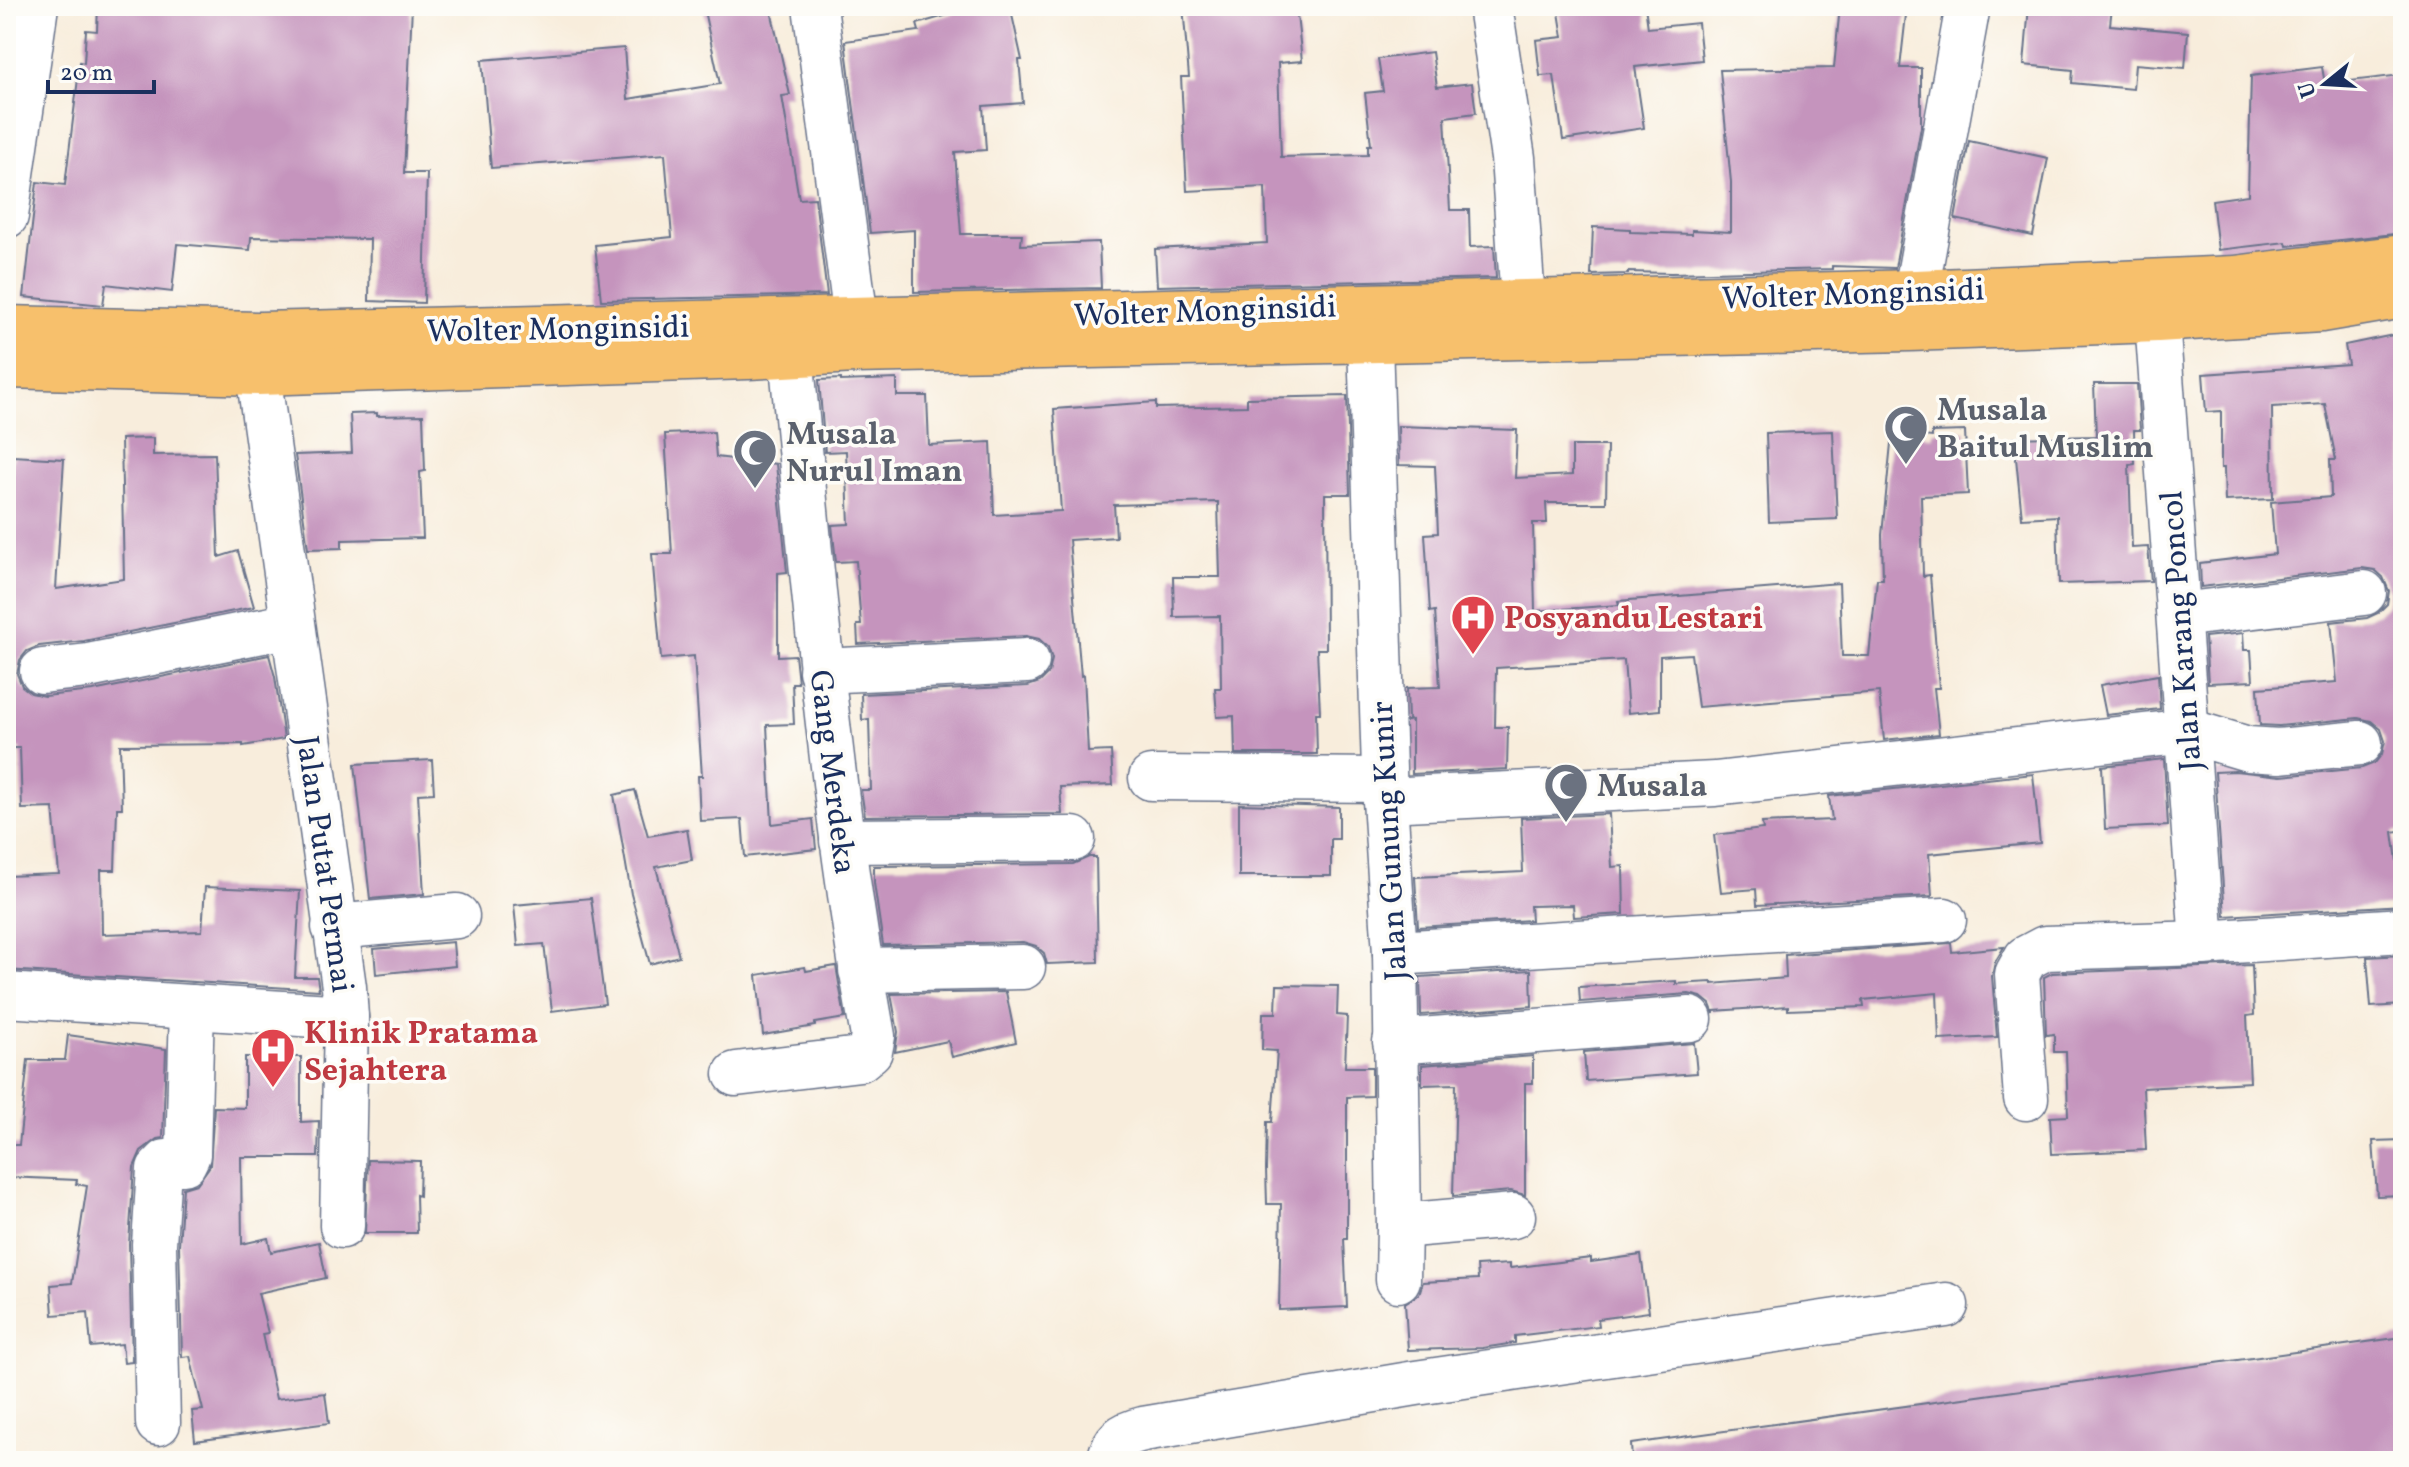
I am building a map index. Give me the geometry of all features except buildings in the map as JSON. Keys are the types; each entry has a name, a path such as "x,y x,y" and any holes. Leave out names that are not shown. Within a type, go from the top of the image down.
{"main road":[{"name":"Wolter Monginsidi","path":"6,366 258,373 747,340 856,320 1916,292 2235,278 2403,257"},
{"name":"Wolter Monginsidi","path":"6,328 747,340 791,354 1910,329 2157,320 2321,310 2403,296"}],"street":[{"path":"6,216 36,6"},
{"path":"815,6 856,320"},
{"path":"1490,6 1513,158 1523,301"},
{"path":"1916,292 1968,6"},
{"name":"Jalan Karang Poncol","path":"2157,320 2202,943"},
{"name":"Jalan Gunung Kunir","path":"1370,342 1384,790 1395,953 1398,1280"},
{"name":"Gang Merdeka","path":"736,1074 860,1059 870,1051 873,1036 842,841 821,671 791,354"},
{"name":"Jalan Putat Permai","path":"6,995 346,1017 258,373"},
{"path":"2179,615 2364,593"},
{"path":"42,671 88,666 292,625"},
{"path":"821,671 1027,661"},
{"path":"1151,778 1384,790 1715,784 2188,731 2248,749 2279,751 2360,743"},
{"path":"842,841 1073,839"},
{"path":"334,927 457,916"},
{"path":"1395,953 1944,920"},
{"path":"2026,1098 2017,974 2026,958 2045,948 2202,943 2403,930"},
{"path":"861,970 1023,967"},
{"path":"158,1423 154,1244 159,1169 166,1162 184,1163 188,1155 192,1007"},
{"path":"342,1226 346,1017"},
{"path":"1395,1042 1690,1019"},
{"path":"1399,1226 1513,1216"},
{"path":"1109,1461 1113,1446 1120,1437 1143,1429 1416,1383 1946,1305"}],"place":[{"name":"Musala Baitul Muslim","path":"1906,466"},
{"name":"Musala Nurul Iman","path":"755,490"},
{"name":"Posyandu Lestari","path":"1473,656"},
{"name":"Musala","path":"1566,824"},
{"name":"Klinik Pratama Sejahtera","path":"273,1089"}]}
